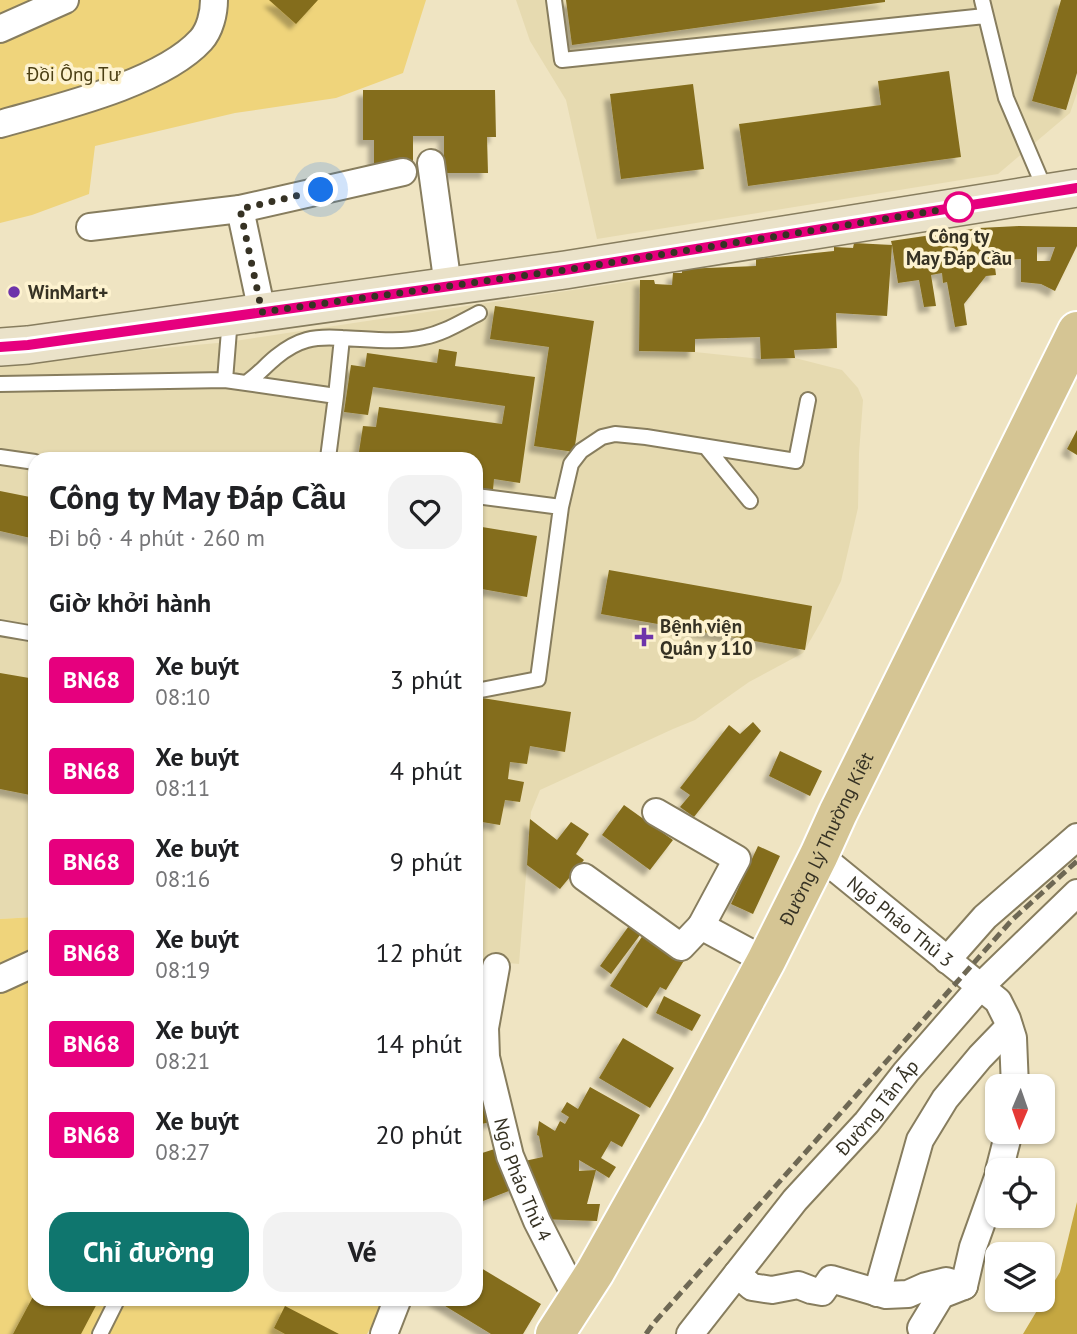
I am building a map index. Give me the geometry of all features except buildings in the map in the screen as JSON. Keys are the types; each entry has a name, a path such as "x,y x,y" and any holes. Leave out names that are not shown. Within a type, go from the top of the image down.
{"main road":[{"path":"0,346 28,345 581,267 1062,191"},
{"name":"Đường Lý Thường Kiệt","path":"555,1334 578,1301 766,961 1077,331"}],"street":[{"path":"0,29 65,0"},
{"path":"0,124 112,90 170,64 202,39 219,3"},
{"path":"431,163 448,286"},
{"path":"90,227 240,209 403,172"},
{"path":"240,209 246,314"},
{"path":"584,877 681,947 701,926 737,859 656,812"},
{"path":"947,960 985,916 1077,837"},
{"name":"Ngõ Pháo Thủ 3","path":"819,855 998,1001 1013,1038 1015,1074"},
{"name":"Đường Tân Ấp","path":"690,1334 795,1200 867,1122 906,1072 980,987 1077,893"},
{"path":"701,926 766,961"},
{"path":"0,979 28,966"},
{"name":"Ngõ Pháo Thủ 4","path":"496,967 485,1028 486,1057 510,1156 537,1221 578,1301"},
{"path":"877,1293 920,1140 945,1099 1009,1027"},
{"path":"964,1286 973,1247 985,1213"},
{"path":"737,1274 752,1287 772,1290 798,1285 822,1292 831,1279 886,1295 908,1294 946,1281 964,1286"},
{"path":"921,1328 942,1294 964,1286"},
{"path":"384,1334 395,1306"}],"lane":[{"path":"554,0 562,60 985,16"},
{"path":"982,0 1006,98 1062,191"},
{"path":"247,383 276,356 297,343 322,337 396,340 424,337 480,313"},
{"path":"225,380 246,314"},
{"path":"329,452 342,338"},
{"path":"0,384 225,380 336,396"},
{"path":"483,690 538,679 561,507 571,464 581,451 602,437 615,434 796,461 808,400"},
{"path":"706,447 750,501"},
{"path":"0,457 28,461"},
{"path":"483,497 561,507"},
{"path":"0,628 28,633"},
{"path":"100,1334 114,1306"}],"shaded area":[{"name":"Công ty May Đáp Cầu","path":"516,0 1077,0 1077,93 1070,113 998,174 597,239 566,100 530,41"},
{"name":"Bệnh viện Quân y 110","path":"640,280 639,351 695,352 761,359 795,358 842,370 858,388 863,400 858,508 841,581 803,653 749,682 695,720 540,790 531,812 519,964 483,961 483,452 28,452 28,917 0,919 0,360 228,342"},
{"path":"1077,1202 1077,1334 1023,1334 1036,1312 1055,1312 1055,1280 1060,1272"}],"green space":[{"name":"Đồi Ông Tư","path":"0,0 426,0 403,73 336,98 235,113 95,146 89,194 32,215 0,223"},
{"path":"28,917 28,1306 383,1306 367,1334 0,1334 0,919"}],"railway":[{"path":"646,1334 1012,920 1077,861"}],"bus line":[{"name":"BN68","path":"0,347 565,270 1077,188"}],"place":[{"name":"Công ty May Đáp Cầu","path":"959,207"},
{"name":"WinMart+","path":"14,292"},
{"name":"Bệnh viện Quân y 110","path":"644,637"}],"route":[{"path":"321,190 240,209 262,312 565,270 965,206 959,207"}]}
